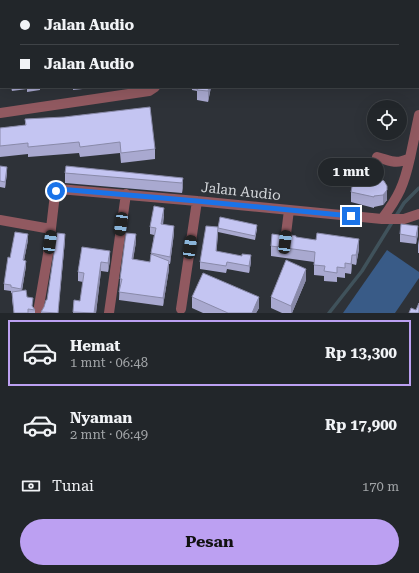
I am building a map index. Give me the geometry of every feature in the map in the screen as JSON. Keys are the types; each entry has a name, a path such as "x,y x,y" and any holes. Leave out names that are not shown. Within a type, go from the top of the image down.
{"street":[{"path":"0,113 150,91 154,88"},
{"path":"385,219 402,187 419,115"},
{"path":"377,157 397,163 410,158"},
{"name":"Jalan Audio","path":"51,229 55,194 59,189 385,219 404,219 419,214"},
{"path":"109,313 126,194"},
{"path":"181,309 197,201"},
{"path":"285,242 289,210"},
{"path":"0,220 51,229 38,312"}],"shaded area":[{"path":"387,250 419,272 419,278 395,313 343,313"}],"building":[{"path":"198,88 209,88 208,91 197,90"},
{"path":"150,107 155,149 121,153 120,142 80,147 79,142 28,147 28,143 0,146 0,128 26,125 25,119 64,117"},
{"path":"0,166 7,167 5,182 0,181"},
{"path":"66,166 183,178 182,183 65,173"},
{"path":"355,171 379,176 378,178 384,181 387,186 387,190 383,195 374,197 351,192"},
{"path":"154,206 164,208 161,224 174,226 170,257 151,253 156,228 150,227"},
{"path":"220,217 257,225 255,236 218,228"},
{"path":"401,224 418,226 416,237 400,234"},
{"path":"206,226 218,227 216,251 242,256 242,254 251,255 249,266 227,262 226,266 200,262"},
{"path":"15,232 28,234 23,260 26,261 21,289 4,284 8,257 10,258"},
{"path":"57,233 65,234 58,313 41,312 47,300"},
{"path":"126,233 136,234 132,259 150,262 151,254 169,261 163,298 119,292 122,279 120,279"},
{"path":"317,233 359,239 356,255 352,255 351,264 345,263 345,268 337,267 337,273 324,271 325,266 314,265 315,252 271,246 272,234 279,235 285,239 291,235 316,240"},
{"path":"82,247 110,251 108,263 101,262 94,313 73,312 74,300 80,301 84,273 78,272"},
{"path":"286,260 306,269 291,306 271,297"},
{"path":"203,273 259,297 252,313 228,313 192,297"},
{"path":"26,290 27,297 33,298 32,306 35,310 28,309 28,313 14,313 12,292"},
{"path":"419,303 419,313 409,313 411,308 416,310"}],"waterway":[{"path":"329,313 362,271 404,203 419,188"}],"route":[{"path":"56,191 59,189 126,194 351,216"}]}
